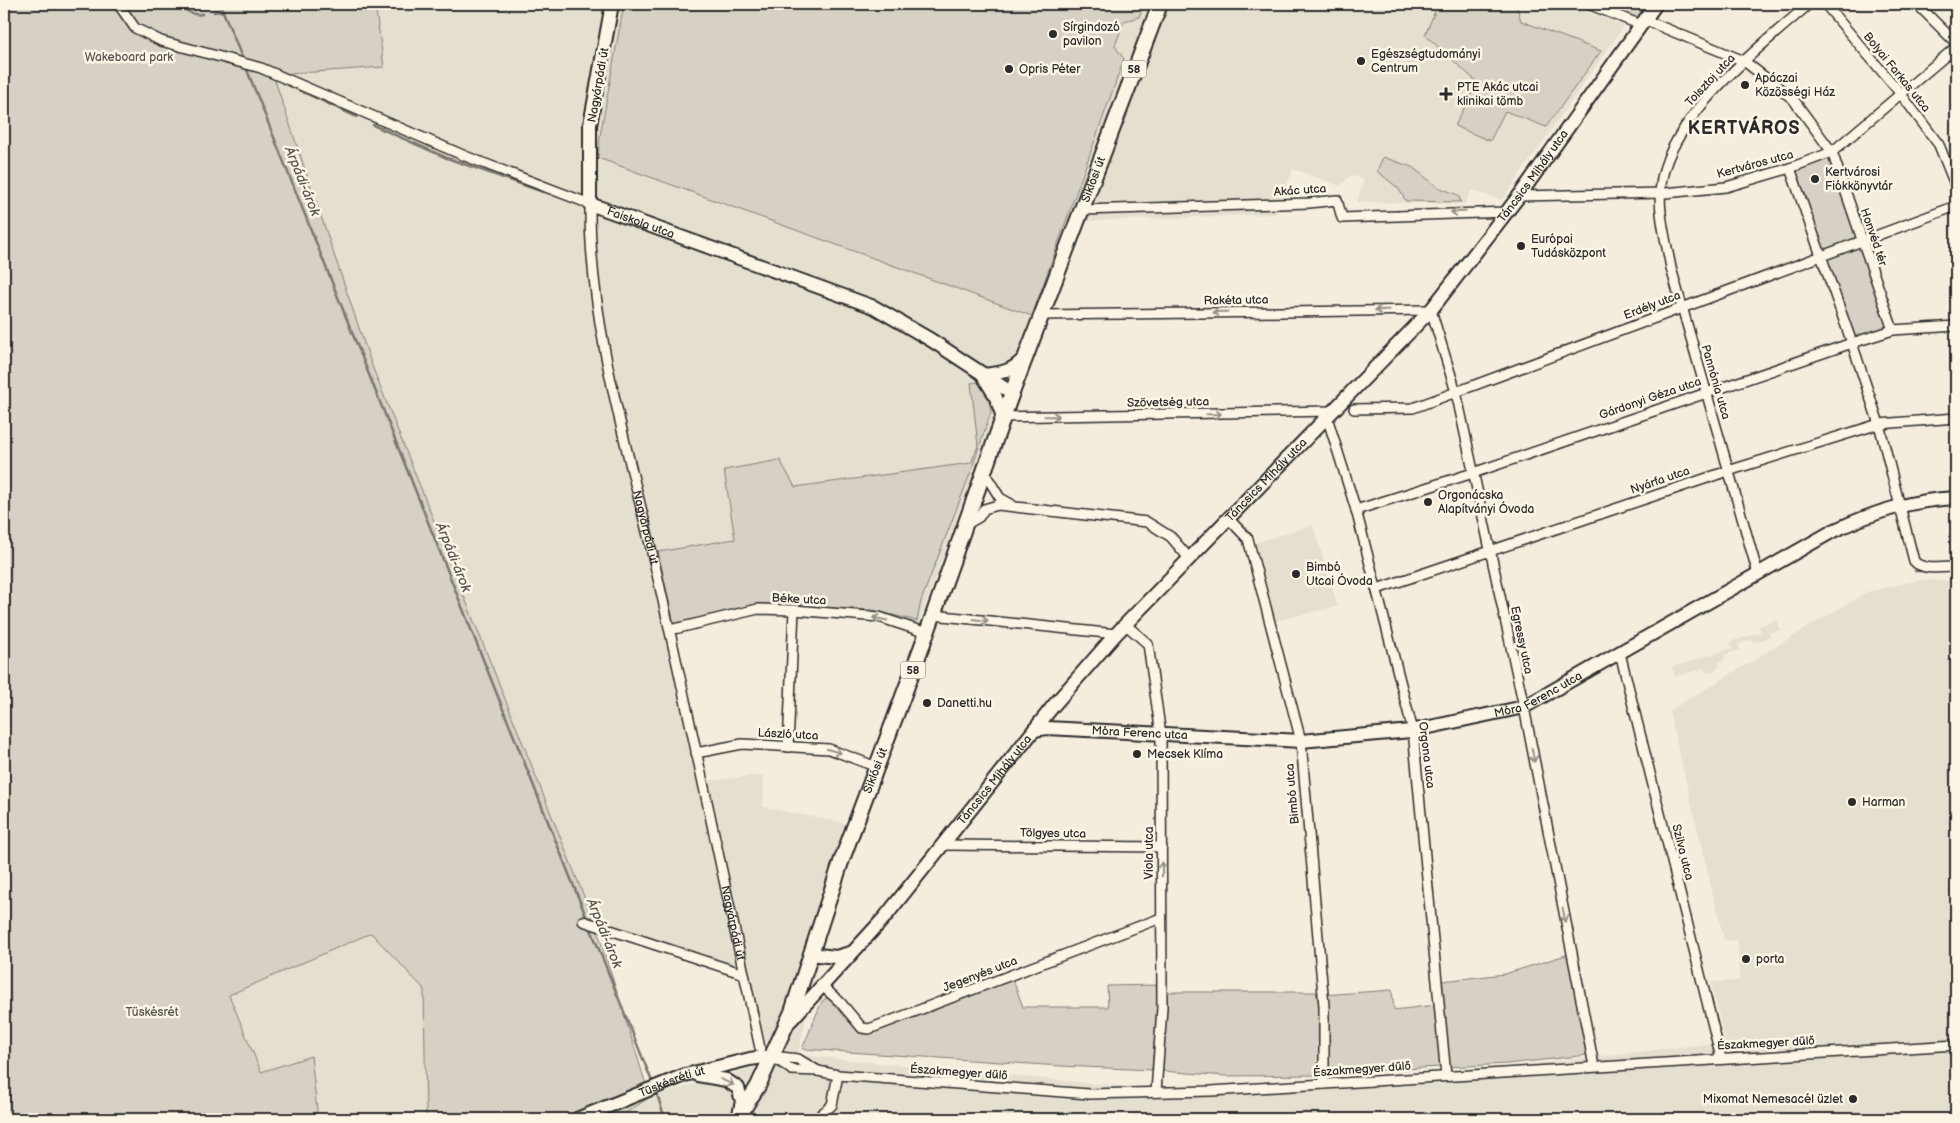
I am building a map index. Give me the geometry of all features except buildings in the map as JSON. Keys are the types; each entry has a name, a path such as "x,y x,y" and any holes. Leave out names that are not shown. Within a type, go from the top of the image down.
{"main road":[{"name":"Siklósi út","path":"1026,355 1160,4"},
{"name":"58","path":"1003,417 1026,355"},
{"name":"Siklósi út","path":"738,1118 758,1086 787,1026 810,954 927,633 1003,417"}],"street":[{"name":"Faiskola utca","path":"122,4 121,8 135,28 162,41 261,68 465,156 874,308 931,340 1012,393"},
{"name":"Nagyárpádi út","path":"612,4 590,125 590,245 594,290 670,630 760,1048"},
{"name":"Honvéd tér","path":"1588,4 1643,22 1744,61 1793,100 1832,152 1893,330"},
{"name":"Táncsics Mihály utca","path":"787,1026 821,985 885,917 1054,705 1116,634 1188,557 1431,310 1519,196 1656,4"},
{"name":"Tolsztoj utca","path":"1661,194 1665,169 1681,132 1698,109 1744,61 1810,4"},
{"name":"Bolyai Farkas utca","path":"1825,4 1901,94 1939,145 1956,186"},
{"path":"1917,4 1956,43"},
{"name":"Kertváros utca","path":"1519,196 1661,194 1726,187 1790,168 1832,152 1956,48"},
{"path":"1790,168 1879,424 1914,561 1917,565 1956,567"},
{"name":"Pannónia utca","path":"1661,194 1663,228 1682,308 1758,574"},
{"name":"Akác utca","path":"1082,210 1309,203 1337,200 1342,218 1507,212"},
{"name":"Erdély utca","path":"1354,409 1413,408 1956,206"},
{"name":"Rakéta utca","path":"1042,315 1431,310"},
{"name":"Egressy utca","path":"1431,310 1456,392 1491,551 1524,707 1594,1066"},
{"name":"Gárdonyi Géza utca","path":"1356,510 1473,473 1852,342 1893,330 1956,326"},
{"path":"1003,417 995,395 983,375 1008,371 1016,367 1026,355"},
{"name":"Szövetség utca","path":"1003,417 1330,414"},
{"name":"Orgona utca","path":"1330,414 1413,731 1446,1076"},
{"name":"Nyárfa utca","path":"1377,589 1728,471 1879,424 1956,418"},
{"path":"984,472 1000,498 1014,506 1028,509"},
{"name":"Móra Ferenc utca","path":"1034,730 1047,728 1300,741 1413,731 1524,707 1833,531 1869,514 1900,504 1956,498"},
{"path":"965,525 979,517 984,509 991,505 1147,522 1171,537 1188,557"},
{"name":"Bimbó utca","path":"1227,517 1248,539 1300,741 1324,1006 1324,1084"},
{"name":"Béke utca","path":"670,630 758,609 879,617 927,633"},
{"path":"788,747 794,610"},
{"path":"933,615 1116,634"},
{"name":"Viola utca","path":"1125,624 1148,644 1160,734 1162,1008 1156,1092"},
{"name":"Szilva utca","path":"1620,653 1721,1058"},
{"name":"Móra Ferenc utca","path":"1054,705 1055,715 1064,723 1078,730"},
{"name":"László utca","path":"696,753 742,744 829,749 877,766"},
{"name":"Tölgyes utca","path":"944,844 1162,847"},
{"name":"Jegenyés utca","path":"821,985 840,1002 862,1028 869,1029 1161,918"},
{"path":"587,922 744,974"},
{"name":"Táncsics Mihály utca","path":"810,954 844,956 860,944"},
{"name":"Északmegyer dűlő","path":"772,1056 798,1059 818,1071 838,1074 1089,1094 1244,1090 1594,1066 1956,1045"},
{"name":"Tüskésréti út","path":"577,1119 685,1075 750,1059 772,1056"},
{"path":"816,1119 832,1105 838,1074"},
{"path":"685,1075 715,1077 733,1083 742,1094 738,1118"}],"shaded area":[{"path":"375,4 666,4 605,107 598,158 1032,316 917,628 879,617 757,609 675,628 705,781 764,775 763,807 864,827 823,939 798,1055 1160,1090 1488,1069 1725,1042 1711,982 1739,981 1738,941 1724,940 1669,711 1867,592 1920,580 1956,581 1956,1119 617,1119 650,1097 797,1055 766,1041 747,976 597,929 372,366 272,75 384,67"},
{"path":"1144,4 1567,4 1624,26 1502,200 1471,190 1465,204 1357,202 1364,180 1351,175 1340,186 1293,169 1276,214 1065,222 1124,59 1115,46 1125,21 1139,17"},
{"name":"Bimbó Utcai Óvoda","path":"1313,525 1338,606 1275,621 1255,543"},
{"path":"1777,620 1780,630 1769,633 1770,636 1762,640 1752,643 1751,640 1738,644 1740,650 1724,655 1725,660 1719,662 1720,666 1715,670 1706,673 1704,668 1675,677 1672,667 1732,648 1730,642 1761,632 1759,626"},
{"path":"371,933 424,989 426,1119 318,1119 311,1057 261,1072 229,995"}],"green space":[{"path":"4,4 375,4 384,67 273,75 372,366 597,929 650,1097 617,1119 426,1119 424,989 371,933 229,995 261,1072 311,1056 318,1119 4,1119"},
{"path":"624,4 1144,4 1139,17 1124,21 1115,46 1124,59 1032,316 598,158 600,136"},
{"path":"1438,4 1516,4 1521,21 1601,51 1546,127 1505,111 1490,141 1455,126 1477,82 1425,35"},
{"path":"1588,4 1656,4 1641,25"},
{"path":"1832,152 1893,330 1852,343 1790,168"},
{"path":"1383,157 1412,167 1438,187 1458,195 1461,202 1406,201 1398,188 1377,171"},
{"path":"978,382 988,396 991,412 970,474 921,601 917,621 873,610 757,604 674,624 658,552 735,539 724,470 780,460 795,487 971,463 978,446 971,383"},
{"path":"1569,954 1588,1055 1507,1064 1449,1067 1442,981 1505,974"},
{"path":"1013,980 1023,1007 1108,1007 1107,986 1159,985 1152,1070 802,1049 822,1001 828,997 862,1034"},
{"path":"1392,990 1394,1010 1436,1005 1441,1067 1326,1073 1323,995"},
{"path":"1165,992 1316,992 1320,1008 1319,1075 1226,1076 1162,1071"}],"waterway":[{"path":"179,4 189,12 202,14"},
{"name":"Árpádi-árok","path":"220,4 243,60"},
{"path":"214,12 223,11"},
{"name":"Árpádi-árok","path":"245,65 587,919"},
{"path":"282,82 357,117"},
{"path":"373,125 447,158 543,192"},
{"path":"1915,571 1926,571"},
{"path":"1949,572 1956,572"},
{"name":"Árpádi-árok","path":"590,927 653,1084"},
{"name":"Árpádi-árok","path":"656,1091 665,1119"}],"place":[{"name":"Sírgindozó pavilon","path":"1053,34"},
{"name":"Egészségtudományi Centrum","path":"1361,61"},
{"name":"Opris Péter","path":"1009,69"},
{"name":"Apáczai Közösségi Ház","path":"1745,85"},
{"name":"PTE Akác utcai klinikai tömb","path":"1446,94"},
{"name":"Kertvárosi Fiókkönyvtár","path":"1815,179"},
{"name":"Európai Tudásközpont","path":"1521,246"},
{"name":"Orgonácska Alapítványi Óvoda","path":"1428,502"},
{"name":"Bimbó Utcai Óvoda","path":"1296,574"},
{"name":"Danetti.hu","path":"927,703"},
{"name":"Mecsek Klíma","path":"1137,754"},
{"name":"Harman","path":"1852,802"},
{"name":"porta","path":"1746,959"},
{"name":"Mixomat Nemesacél üzlet","path":"1853,1099"}],"district":[{"name":"KERTVÁROS","path":"1744,128"}],"park label":[{"name":"Wakeboard park","path":"129,57"},
{"name":"Tüskésrét","path":"152,1012"}]}
